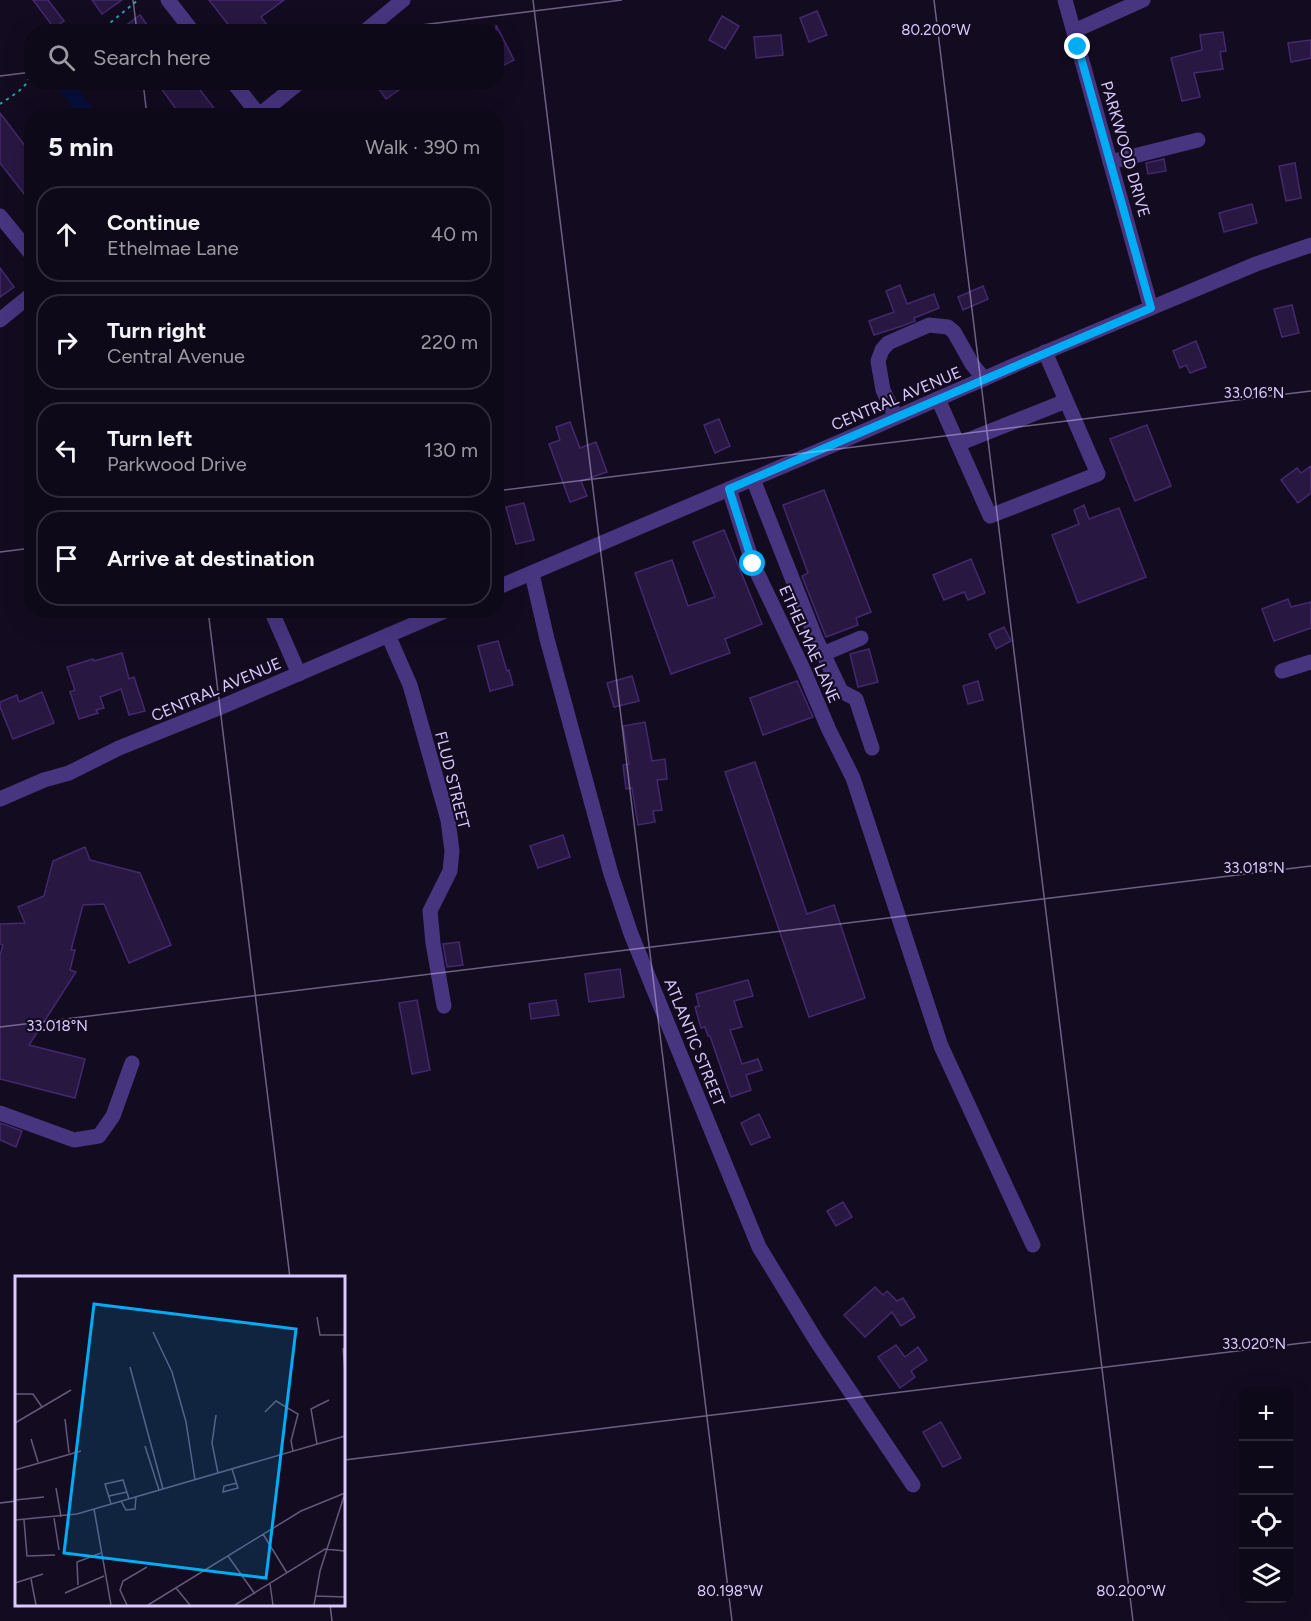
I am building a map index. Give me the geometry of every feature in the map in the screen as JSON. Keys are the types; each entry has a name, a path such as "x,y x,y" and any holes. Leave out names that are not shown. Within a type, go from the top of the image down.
{"street":[{"path":"168,0 187,24"},
{"path":"374,24 403,0"},
{"name":"PARKWOOD DRIVE","path":"1065,0 1151,308"},
{"path":"1074,31 1143,0"},
{"path":"239,90 253,108"},
{"path":"267,108 290,90"},
{"path":"1110,162 1198,140"},
{"path":"0,216 24,245"},
{"name":"CENTRAL AVENUE","path":"504,585 1046,352 1256,264 1311,245"},
{"path":"0,320 24,300"},
{"path":"896,417 883,390 878,361 882,350 888,343 929,326 948,327 954,332 972,364 984,379"},
{"path":"938,399 990,516 1098,474 1046,352"},
{"path":"958,444 1066,401"},
{"path":"753,479 823,654 841,691 856,699 872,748"},
{"name":"ETHELMAE LANE","path":"729,489 753,564 853,778 941,1046 1033,1245"},
{"name":"ATLANTIC STREET","path":"532,574 547,639 611,874 631,934 755,1236 817,1342 913,1485"},
{"path":"275,618 300,674"},
{"name":"CENTRAL AVENUE","path":"0,800 44,780 69,773 119,748 300,674 428,618"},
{"name":"FLUD STREET","path":"388,635 410,686 448,820 452,851 450,871 430,911 444,1006"},
{"path":"823,654 861,638"},
{"path":"1281,671 1311,662"},
{"path":"0,1113 74,1140 99,1136 112,1116 132,1063"}],"path":[{"path":"109,24 138,0"},
{"path":"0,104 24,86"}],"shaded area":[{"path":"59,90 78,90 93,108 74,108"}],"building":[{"path":"33,0 48,0 64,21 60,24 51,24"},
{"path":"92,0 122,0 102,14"},
{"path":"209,0 284,0 261,17 266,24 228,24"},
{"path":"817,11 827,35 809,42 800,18"},
{"path":"140,15 146,24 128,24"},
{"path":"722,16 739,26 725,49 709,40"},
{"path":"1223,32 1226,51 1220,52 1223,69 1194,73 1200,97 1182,101 1171,58 1202,50 1200,35"},
{"path":"781,35 783,55 756,58 754,37"},
{"path":"1311,40 1311,58 1291,62 1288,43"},
{"path":"504,41 514,60 504,65"},
{"path":"162,90 200,90 214,108 175,108"},
{"path":"380,90 399,90 386,99"},
{"path":"0,113 24,144 24,194 0,163"},
{"path":"1164,159 1166,171 1148,174 1146,163"},
{"path":"1295,163 1301,198 1286,201 1279,166"},
{"path":"1252,204 1257,223 1224,232 1219,213"},
{"path":"0,268 14,287 0,297"},
{"path":"900,285 907,304 934,294 939,308 914,318 915,321 874,335 869,321 894,312 886,291"},
{"path":"983,286 988,299 963,310 958,297"},
{"path":"1292,305 1299,333 1282,337 1274,309"},
{"path":"1196,341 1206,367 1190,373 1186,365 1180,368 1173,351"},
{"path":"719,419 730,446 715,453 704,425"},
{"path":"570,422 580,448 596,442 607,472 581,481 587,496 570,502 549,444 560,440 556,427"},
{"path":"1147,425 1171,486 1135,501 1110,439"},
{"path":"1311,466 1311,493 1298,503 1281,480 1297,468 1301,473"},
{"path":"824,490 871,612 856,618 858,625 826,637 802,576 808,573 783,505"},
{"path":"524,503 534,540 516,544 506,507"},
{"path":"1084,505 1089,519 1119,508 1146,577 1078,603 1052,535 1079,524 1074,510"},
{"path":"724,530 762,624 725,639 730,653 671,674 635,573 672,560 688,606 715,597 693,542"},
{"path":"971,559 985,593 968,600 964,592 944,600 933,575"},
{"path":"1288,599 1291,607 1311,602 1311,628 1274,641 1262,609"},
{"path":"1004,627 1011,641 996,649 989,634"},
{"path":"498,641 513,685 490,691 478,646"},
{"path":"869,649 878,682 858,687 850,654"},
{"path":"122,653 129,679 134,677 145,711 129,715 121,689 100,697 104,708 96,710 98,713 79,719 70,692 75,690 67,667"},
{"path":"632,676 639,701 614,707 607,683"},
{"path":"797,681 813,717 763,735 750,698"},
{"path":"978,681 983,700 968,704 963,686"},
{"path":"42,692 54,723 13,739 0,702 17,695 19,702"},
{"path":"645,722 652,761 665,759 667,779 657,780 662,810 653,811 655,822 638,825 632,788 626,789 623,765 629,764 623,726"},
{"path":"755,762 807,914 834,905 865,998 809,1017 725,772"},
{"path":"563,835 570,857 538,868 530,846"},
{"path":"85,847 90,860 140,873 171,945 129,963 104,904 83,905 71,950 75,950 70,970 76,972 29,1045 85,1059 75,1098 0,1079 0,955 3,945 0,944 0,924 25,923 18,907 44,896 53,861"},
{"path":"459,942 463,965 447,967 443,944"},
{"path":"620,969 624,997 589,1002 585,974"},
{"path":"748,980 753,996 734,1001 742,1027 730,1030 742,1064 758,1059 762,1070 746,1075 751,1090 731,1097 710,1036 705,1027 701,1028 695,1007 699,1006 696,994"},
{"path":"417,1000 430,1070 412,1074 399,1003"},
{"path":"556,1000 559,1015 531,1019 529,1004"},
{"path":"759,1114 770,1137 751,1145 741,1123"},
{"path":"0,1123 22,1131 16,1147 0,1140"},
{"path":"843,1202 852,1217 836,1226 827,1211"},
{"path":"875,1287 883,1295 887,1291 897,1301 903,1298 915,1317 901,1326 892,1312 865,1337 844,1315"},
{"path":"896,1345 905,1357 918,1347 927,1360 911,1371 915,1377 900,1388 878,1357"},
{"path":"941,1422 961,1458 943,1467 923,1432"}],"route":[{"path":"753,564 729,489 1151,308 1078,47"}]}
